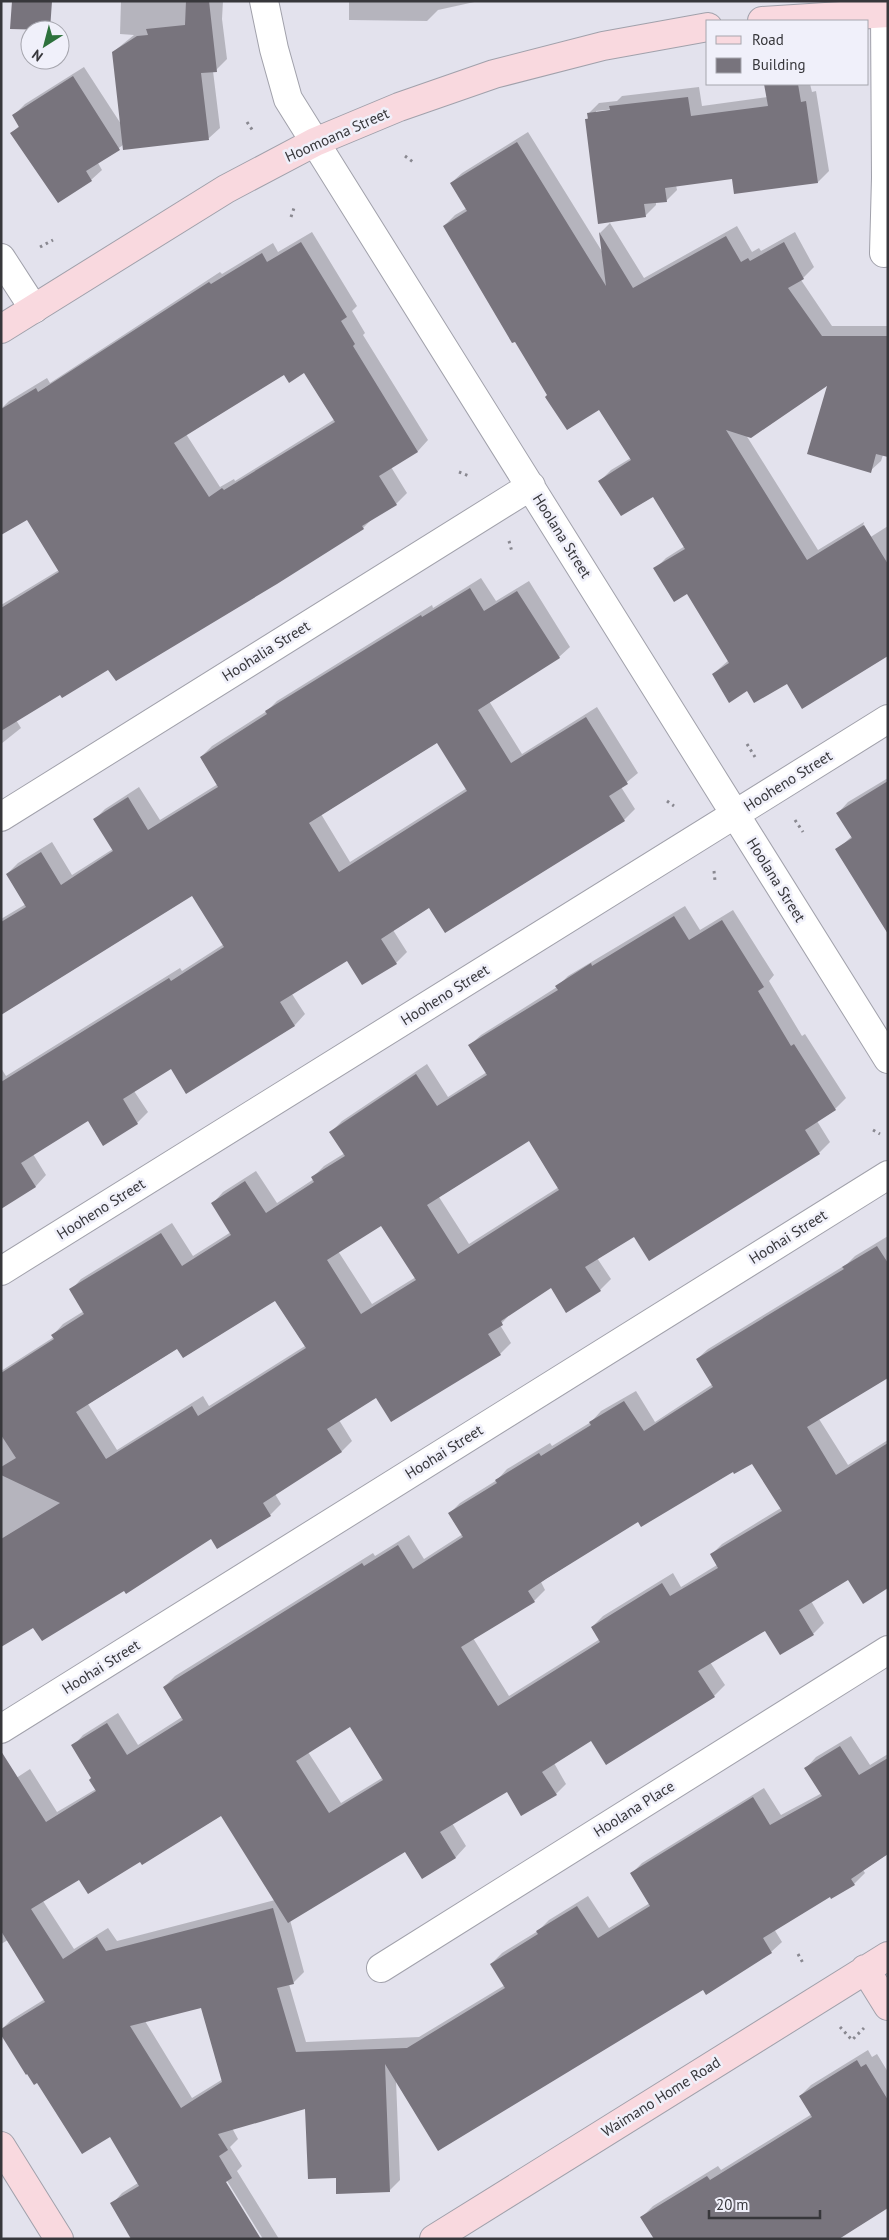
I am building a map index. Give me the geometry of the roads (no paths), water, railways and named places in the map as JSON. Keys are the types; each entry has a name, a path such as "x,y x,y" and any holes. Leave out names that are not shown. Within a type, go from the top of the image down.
{"street":[{"name":"Hoolana Street","path":"264,1 274,49 288,99 888,1059"},
{"path":"778,20 886,13 884,253"},
{"name":"Hoomoana Street","path":"1,329 226,189 315,142 398,107 494,74 603,46 706,27"},
{"path":"1,258 34,309"},
{"name":"Hoohalia Street","path":"1,817 531,486"},
{"name":"Hooheno Street","path":"1,1271 888,719"},
{"name":"Hoohai Street","path":"1,1729 888,1175"},
{"name":"Hoolana Place","path":"381,1968 888,1650"},
{"path":"876,1962 888,2006"},
{"name":"Waimano Home Road","path":"434,2239 876,1962"},
{"path":"1,2146 59,2239"}]}
